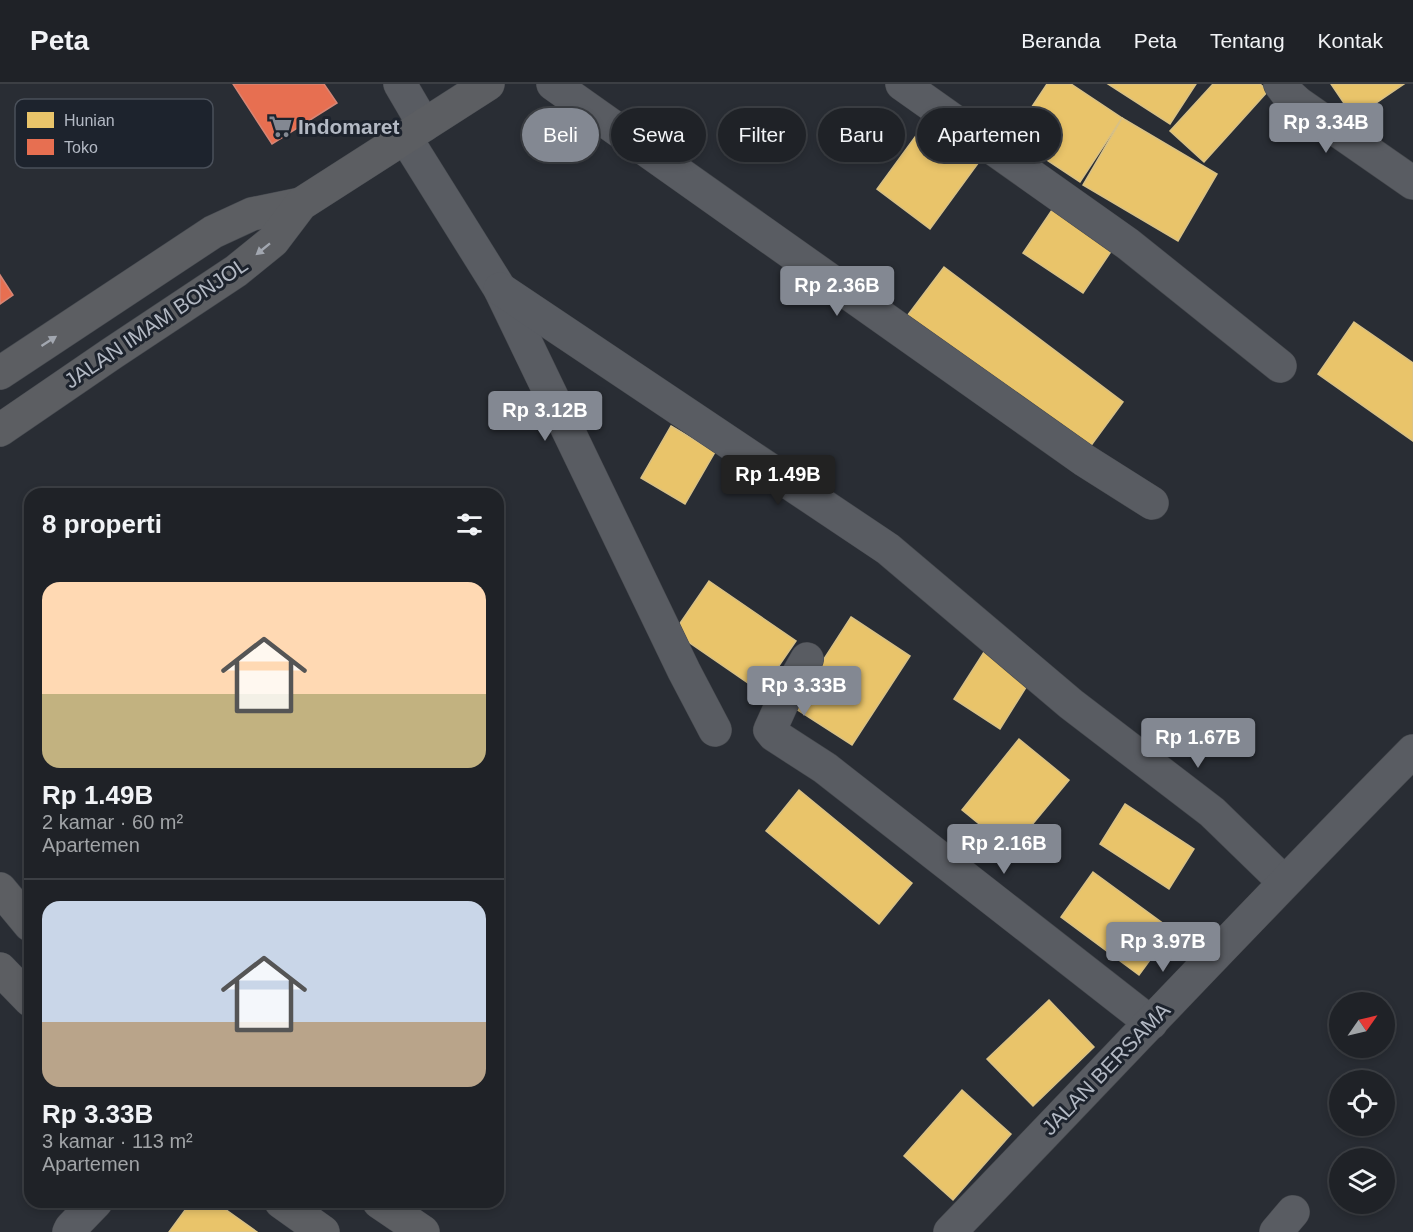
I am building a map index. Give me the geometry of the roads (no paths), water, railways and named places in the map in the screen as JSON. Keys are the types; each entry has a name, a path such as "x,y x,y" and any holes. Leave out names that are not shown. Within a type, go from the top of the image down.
{"highway":[{"name":"JALAN IMAM BONJOL","path":"0,430 236,271 273,241 301,204 488,84"},
{"name":"JALAN IMAM BONJOL","path":"0,372 213,232 252,214 301,204"},
{"path":"0,436 27,412"},
{"path":"0,889 24,918"},
{"path":"0,969 24,994"},
{"path":"289,1208 323,1232"},
{"path":"388,1208 423,1232"}],"street":[{"path":"400,84 415,131 500,290 684,671 715,729"},
{"path":"553,84 1084,460 1152,502"},
{"path":"902,84 1128,244 1280,366"},
{"path":"1280,84 1298,103 1413,183"},
{"path":"500,290 888,549 1071,704 1212,812 1284,882"},
{"path":"807,659 770,729 774,735 825,768 1151,1023"},
{"name":"JALAN BERSAMA","path":"950,1232 1284,882 1413,751"},
{"path":"69,1232 90,1208"}],"place":[{"name":"Indomaret","path":"280,127"}]}
